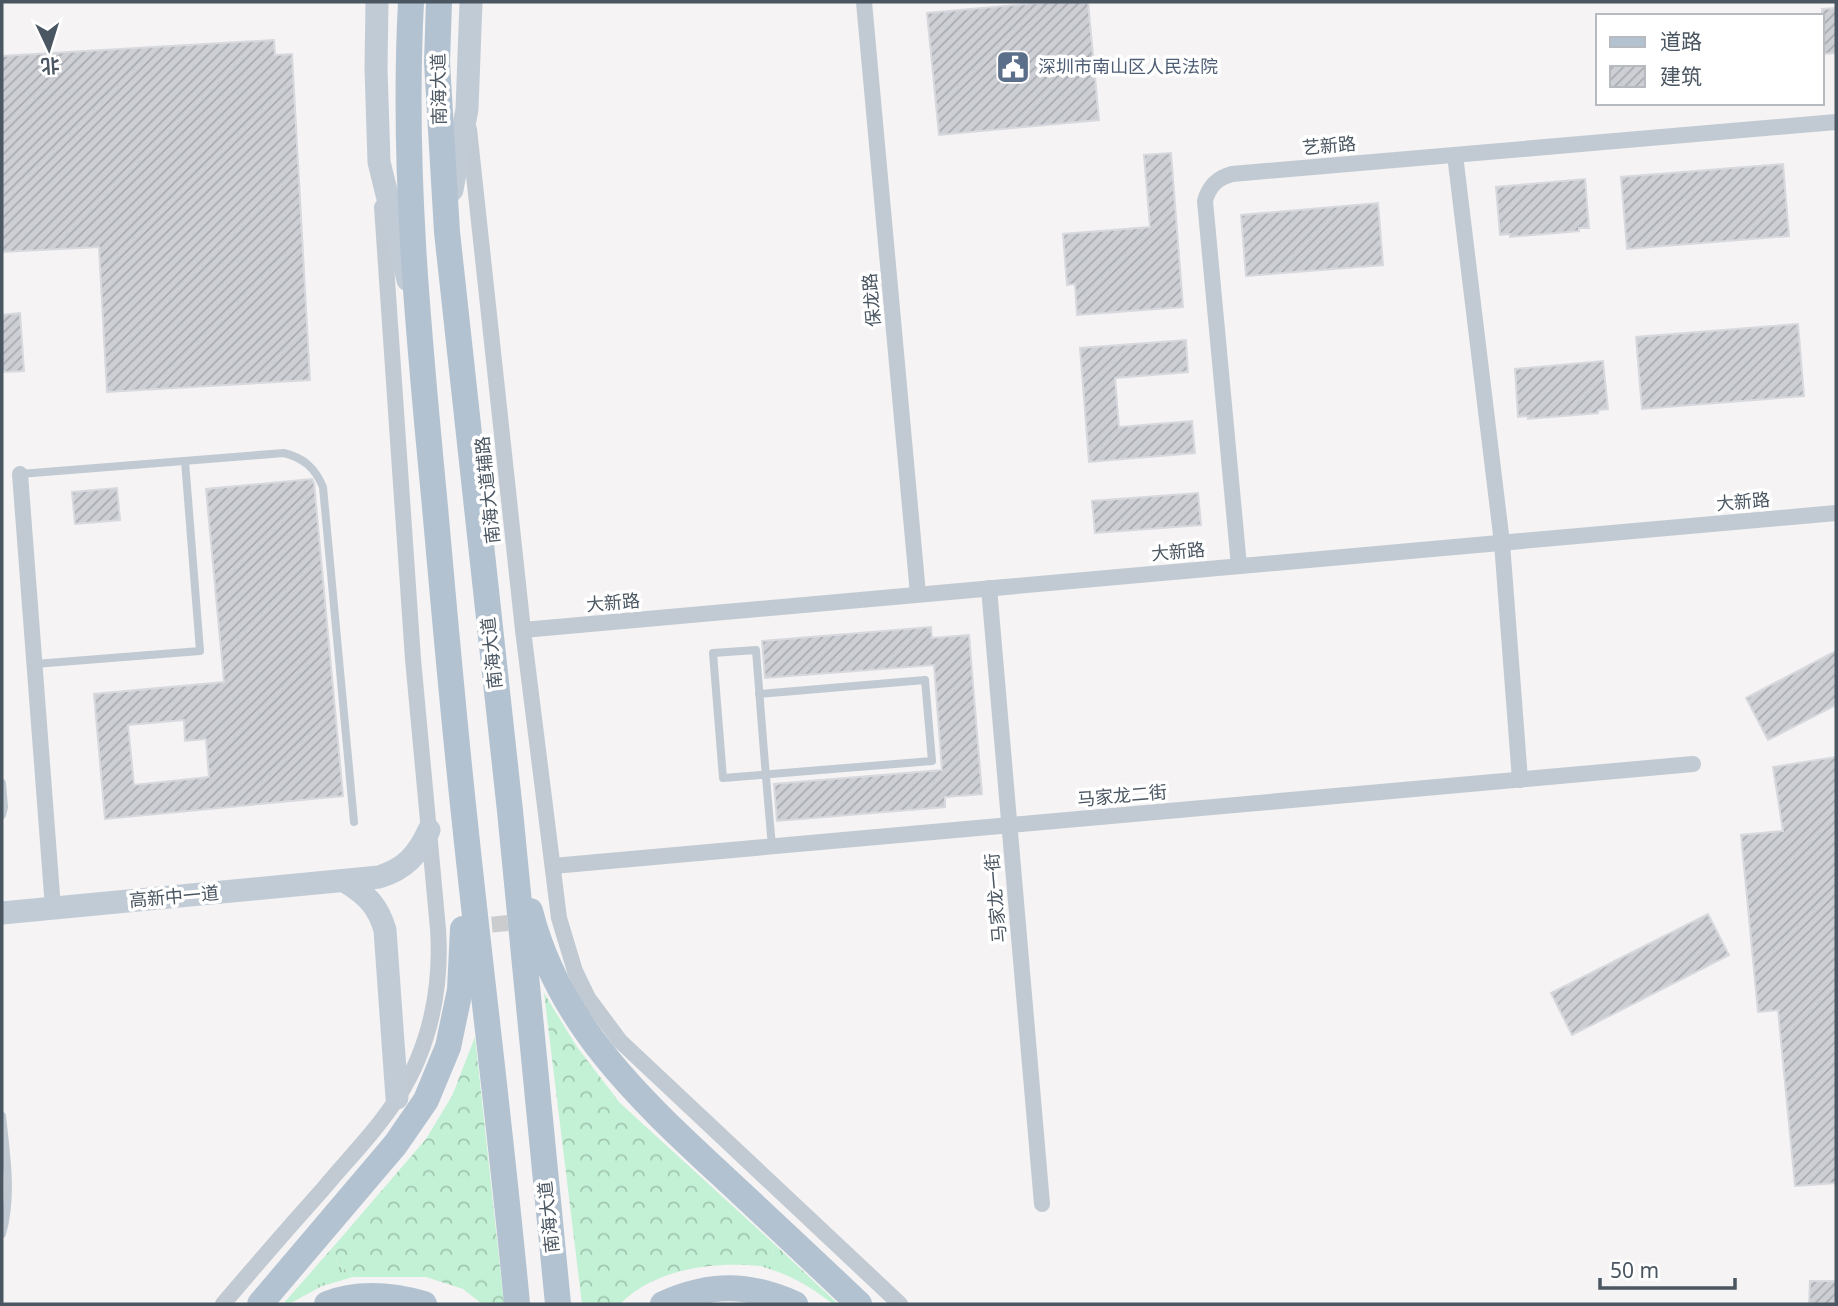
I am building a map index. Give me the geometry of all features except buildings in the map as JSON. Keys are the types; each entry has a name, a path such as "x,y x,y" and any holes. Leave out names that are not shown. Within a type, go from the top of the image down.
{"main road":[{"name":"南海大道","path":"411,2 408,143 417,317 464,816 517,1304"},
{"name":"南海大道","path":"439,2 437,62 447,232 558,1304"},
{"path":"509,811 533,924 562,993 594,1045 663,1121 859,1304"},
{"path":"260,1304 395,1145 426,1100 439,1072 448,1046 463,961 464,816"},
{"path":"663,1304 694,1292 721,1287 749,1289 795,1304"},
{"path":"327,1304 362,1296 392,1297 424,1304"}],"street":[{"path":"223,1304 373,1131 397,1098 420,1052 433,1012 444,929 433,875 413,659 379,162 377,2"},
{"path":"447,232 455,165 467,109 471,2"},
{"name":"保龙路","path":"864,2 918,594"},
{"name":"南海大道辅路","path":"467,109 523,630 553,866 552,918 588,998 620,1041 900,1304"},
{"name":"艺新路","path":"1239,566 1205,201 1207,193 1217,180 1232,174 1836,122"},
{"path":"1455,155 1502,542 1520,780"},
{"path":"379,162 417,317"},
{"path":"20,474 53,908"},
{"name":"大新路","path":"523,630 1836,513"},
{"name":"马家龙一街","path":"989,588 1042,1204"},
{"name":"马家龙二街","path":"553,866 1693,764"},
{"name":"高新中一道","path":"2,913 379,877 404,866 415,856 429,830"},
{"path":"346,882 376,905 385,930 397,1098"}],"lane":[{"path":"20,474 284,453 299,457 318,475 323,487 354,822"},
{"path":"35,664 200,651 185,461"},
{"path":"759,694 925,680 932,761 766,775 723,778 713,653 756,650 759,694 766,775 772,846"},
{"path":"2,783 2,815"},
{"path":"2,1116 8,1207 2,1234"}],"green space":[{"path":"544,993 577,1047 620,1103 772,1242 774,1253 760,1266 723,1265 685,1270 650,1283 620,1304 582,1304"},
{"path":"475,1037 504,1304 482,1304 463,1289 426,1277 353,1277 337,1262 334,1246 426,1139 452,1096"},
{"path":"772,1242 838,1304 833,1304 790,1277 760,1266 774,1253"},
{"path":"334,1246 337,1262 353,1277 322,1286 289,1304 283,1304"}],"tunnel":[{"path":"468,927 529,921"}],"place":[{"name":"深圳市南山区人民法院","path":"1013,67"}]}
